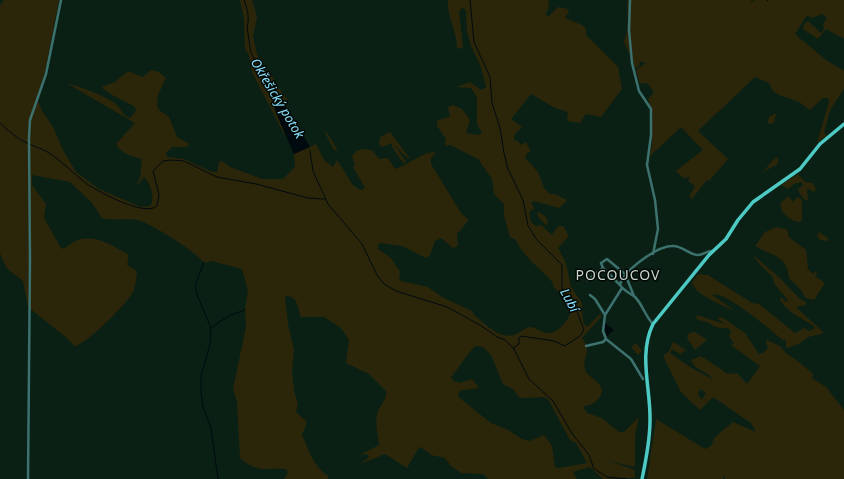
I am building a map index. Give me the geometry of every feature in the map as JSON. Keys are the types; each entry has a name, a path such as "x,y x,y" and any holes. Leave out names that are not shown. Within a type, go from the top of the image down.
{"main road":[{"path":"642,479 650,430 645,352 648,334 652,324 713,251 726,240 738,220 754,202 800,169 820,144 844,124"}],"street":[{"path":"28,479 30,259 28,137 30,120 46,74 61,0"},
{"path":"630,0 629,30 632,63 639,91 651,109 647,165 655,200 658,229 653,254"},
{"path":"643,379 631,359 606,339 603,331 605,315 621,287 621,279 625,274 653,254 672,246 678,246 697,255 713,251"},
{"path":"634,296 625,274 607,259 601,263 603,268 621,287 634,296 641,304 645,315 652,324"},
{"path":"588,280 603,268"},
{"path":"590,295 595,299 605,315"},
{"path":"586,346 603,342 606,339"}],"shaded area":[{"path":"4,0 59,0 45,72 36,100 53,127 64,152 76,172 99,189 141,207 150,206 152,203 150,187 144,177 136,187 140,178 142,159 131,156 120,150 116,144 135,123 68,84 86,89 108,99 117,105 127,117 130,118 136,111 135,107 107,92 102,87 115,82 128,71 143,77 151,70 159,72 166,78 158,95 157,105 159,110 169,117 177,137 189,145 187,147 172,147 166,153 167,157 184,159 212,172 217,172 219,162 222,161 230,167 262,179 283,179 295,167 294,154 316,144 325,161 333,167 336,161 338,161 352,184 360,190 365,188 353,167 355,164 352,157 358,150 364,149 373,151 379,159 388,158 395,169 420,156 436,152 431,158 431,164 461,213 469,220 457,234 458,246 453,248 441,238 435,241 430,255 426,258 402,246 380,243 378,245 378,249 391,258 400,272 399,279 401,281 428,287 442,297 472,311 474,315 492,330 508,336 514,335 531,327 546,333 551,333 563,325 569,316 572,307 553,286 553,283 523,252 516,240 510,237 504,216 504,204 494,194 492,179 478,159 450,145 445,146 446,139 437,126 437,120 450,117 448,107 453,105 462,109 470,120 466,133 479,135 482,133 477,124 477,97 471,88 456,87 470,82 481,90 486,87 481,67 471,46 467,31 466,10 462,8 459,12 463,47 459,49 457,48 457,42 449,12 448,0 549,0 546,14 548,17 558,7 568,9 569,11 565,18 582,25 586,29 586,35 618,67 622,89 601,117 586,114 580,123 568,121 568,112 555,108 531,94 511,119 522,127 515,134 514,140 518,141 521,145 526,142 531,152 528,152 525,158 538,172 544,188 550,194 555,194 567,200 559,208 534,201 531,203 535,209 532,209 529,213 531,222 536,226 541,225 552,235 558,226 563,226 569,236 558,248 566,263 571,287 582,303 583,322 587,327 601,313 601,317 582,338 587,347 584,364 585,369 601,387 602,392 600,397 594,403 583,407 587,413 602,418 619,432 624,432 639,417 635,435 635,467 608,461 635,471 635,478 603,479 590,467 573,472 577,479 488,479 483,474 461,473 451,466 445,458 431,455 421,447 418,449 407,468 385,454 360,464 369,457 367,454 360,455 379,445 376,419 385,398 386,391 369,374 346,363 349,340 341,328 324,317 301,317 296,301 287,296 285,297 288,324 294,350 292,369 294,391 298,404 296,412 307,422 302,435 312,458 319,468 328,476 328,479 284,479 288,472 286,469 262,469 251,466 240,458 237,402 233,389 246,327 245,309 248,290 242,269 211,261 204,263 193,252 152,226 143,222 133,219 102,218 92,203 70,182 32,175 32,185 46,204 44,218 61,248 64,249 81,239 96,239 129,255 127,265 137,271 134,290 123,306 96,332 74,346 68,339 28,307 23,281 11,272 2,259 0,253 0,5","holes":["474,347 483,347 491,355 503,384 513,389 519,397 545,397 549,401 570,440 576,443 587,463 559,468 555,467 552,446 544,435 530,441 522,439 508,430 491,423 458,396 459,391 479,388 472,379 460,383 454,381 451,377"]},
{"path":"240,0 252,0 257,17 253,37 257,54 262,66 270,73 287,99 287,106 284,105 276,92 285,136 252,72 249,55 245,49 244,19"},
{"path":"628,0 751,0 751,2 755,0 844,0 844,39 826,29 818,39 803,29 804,24 808,21 821,33 824,29 823,24 827,18 822,14 812,18 807,15 795,34 826,60 844,71 844,89 830,110 824,133 827,135 817,143 829,102 828,98 823,98 810,110 799,102 779,95 773,91 769,83 755,77 698,131 728,159 710,180 706,181 692,199 689,197 695,186 688,181 690,177 683,178 676,171 703,150 681,127 649,157 652,146 653,114 648,99 654,92 647,83 642,84 639,82 636,70 646,63 640,61 639,67 635,68 624,43 628,26"},
{"path":"776,113 774,123 767,124 769,117"},
{"path":"324,131 328,134 337,151 334,150"},
{"path":"390,132 410,159 405,156 394,144 406,162 404,164 392,147 392,143 382,147 379,145 380,137"},
{"path":"778,157 778,164 763,172 773,160"},
{"path":"798,174 805,182 813,183 816,189 814,192 807,188 808,201 803,198 798,189 803,185 801,182 794,184 788,189 781,185"},
{"path":"789,196 792,202 798,197 802,200 802,220 800,222 790,219 782,210 781,202"},
{"path":"538,212 546,217 547,226 539,218"},
{"path":"776,227 787,229 789,237 806,250 808,269 813,274 816,271 817,274 815,276 825,283 814,300 805,298 802,291 789,278 788,270 782,260 755,246 765,232"},
{"path":"819,232 828,238 828,241 820,240 817,236"},
{"path":"753,255 780,278 800,299 806,302 806,305 796,307 823,332 822,334 808,337 799,344 786,348 786,340 783,340 759,320 737,305 718,295 712,295 734,310 709,299 697,291 692,282 698,274 708,275 752,303 759,304 795,333 804,328 809,331 814,329 814,326 796,315 783,304 780,300 781,297 786,302 788,300 774,284 773,277 760,265"},
{"path":"697,315 725,324 718,318 722,317 745,333 759,354 763,353 768,348 766,343 767,340 780,346 786,353 813,374 812,378 826,387 844,410 844,479 725,479 723,476 723,479 647,479 656,419 705,449 711,446 715,437 733,422 756,432 751,423 713,397 700,410 681,392 663,356 669,351 673,342 686,350 680,354 672,349 670,353 690,367 712,379 695,366 691,360 701,356 728,374 737,373 747,384 760,366 731,345 734,344 729,336 731,331 727,328 713,326 710,323 696,319","holes":["700,389 706,393 702,400 698,394"]},
{"path":"695,332 707,340 695,350 687,338 689,333"},
{"path":"636,343 642,351 638,355 631,347"}],"water":[{"path":"273,90 276,92 310,147 294,154 276,113 270,93"},
{"path":"605,323 614,330 607,336 604,328"}],"waterway":[{"name":"Okřešický potok","path":"244,0 248,13 247,27 251,53 272,90"},
{"name":"Lubí","path":"470,0 474,42 490,77 492,103 500,128 508,169 523,200 528,226 537,240 562,265 562,289 575,306 584,330 580,336 565,346 554,341 521,336 519,338 519,344 514,347 514,349 529,379 553,401 571,432 589,455 594,469 607,477 627,479"},
{"path":"0,123 20,139 52,155 93,188 133,206 151,209 157,206 159,195 153,171 163,161 171,160 184,161 217,177 256,184 308,198 325,199"},
{"name":"Okřešický potok","path":"310,151 313,171 328,204 362,244 377,275 384,284 396,291 447,307 480,325 497,337 505,340 514,349"},
{"path":"204,262 196,283 196,292 211,328 210,344 201,376 201,392 203,407 211,428 218,479"},
{"path":"211,328 230,315 245,310"}],"district":[{"name":"POCOUCOV","path":"618,274"}]}
